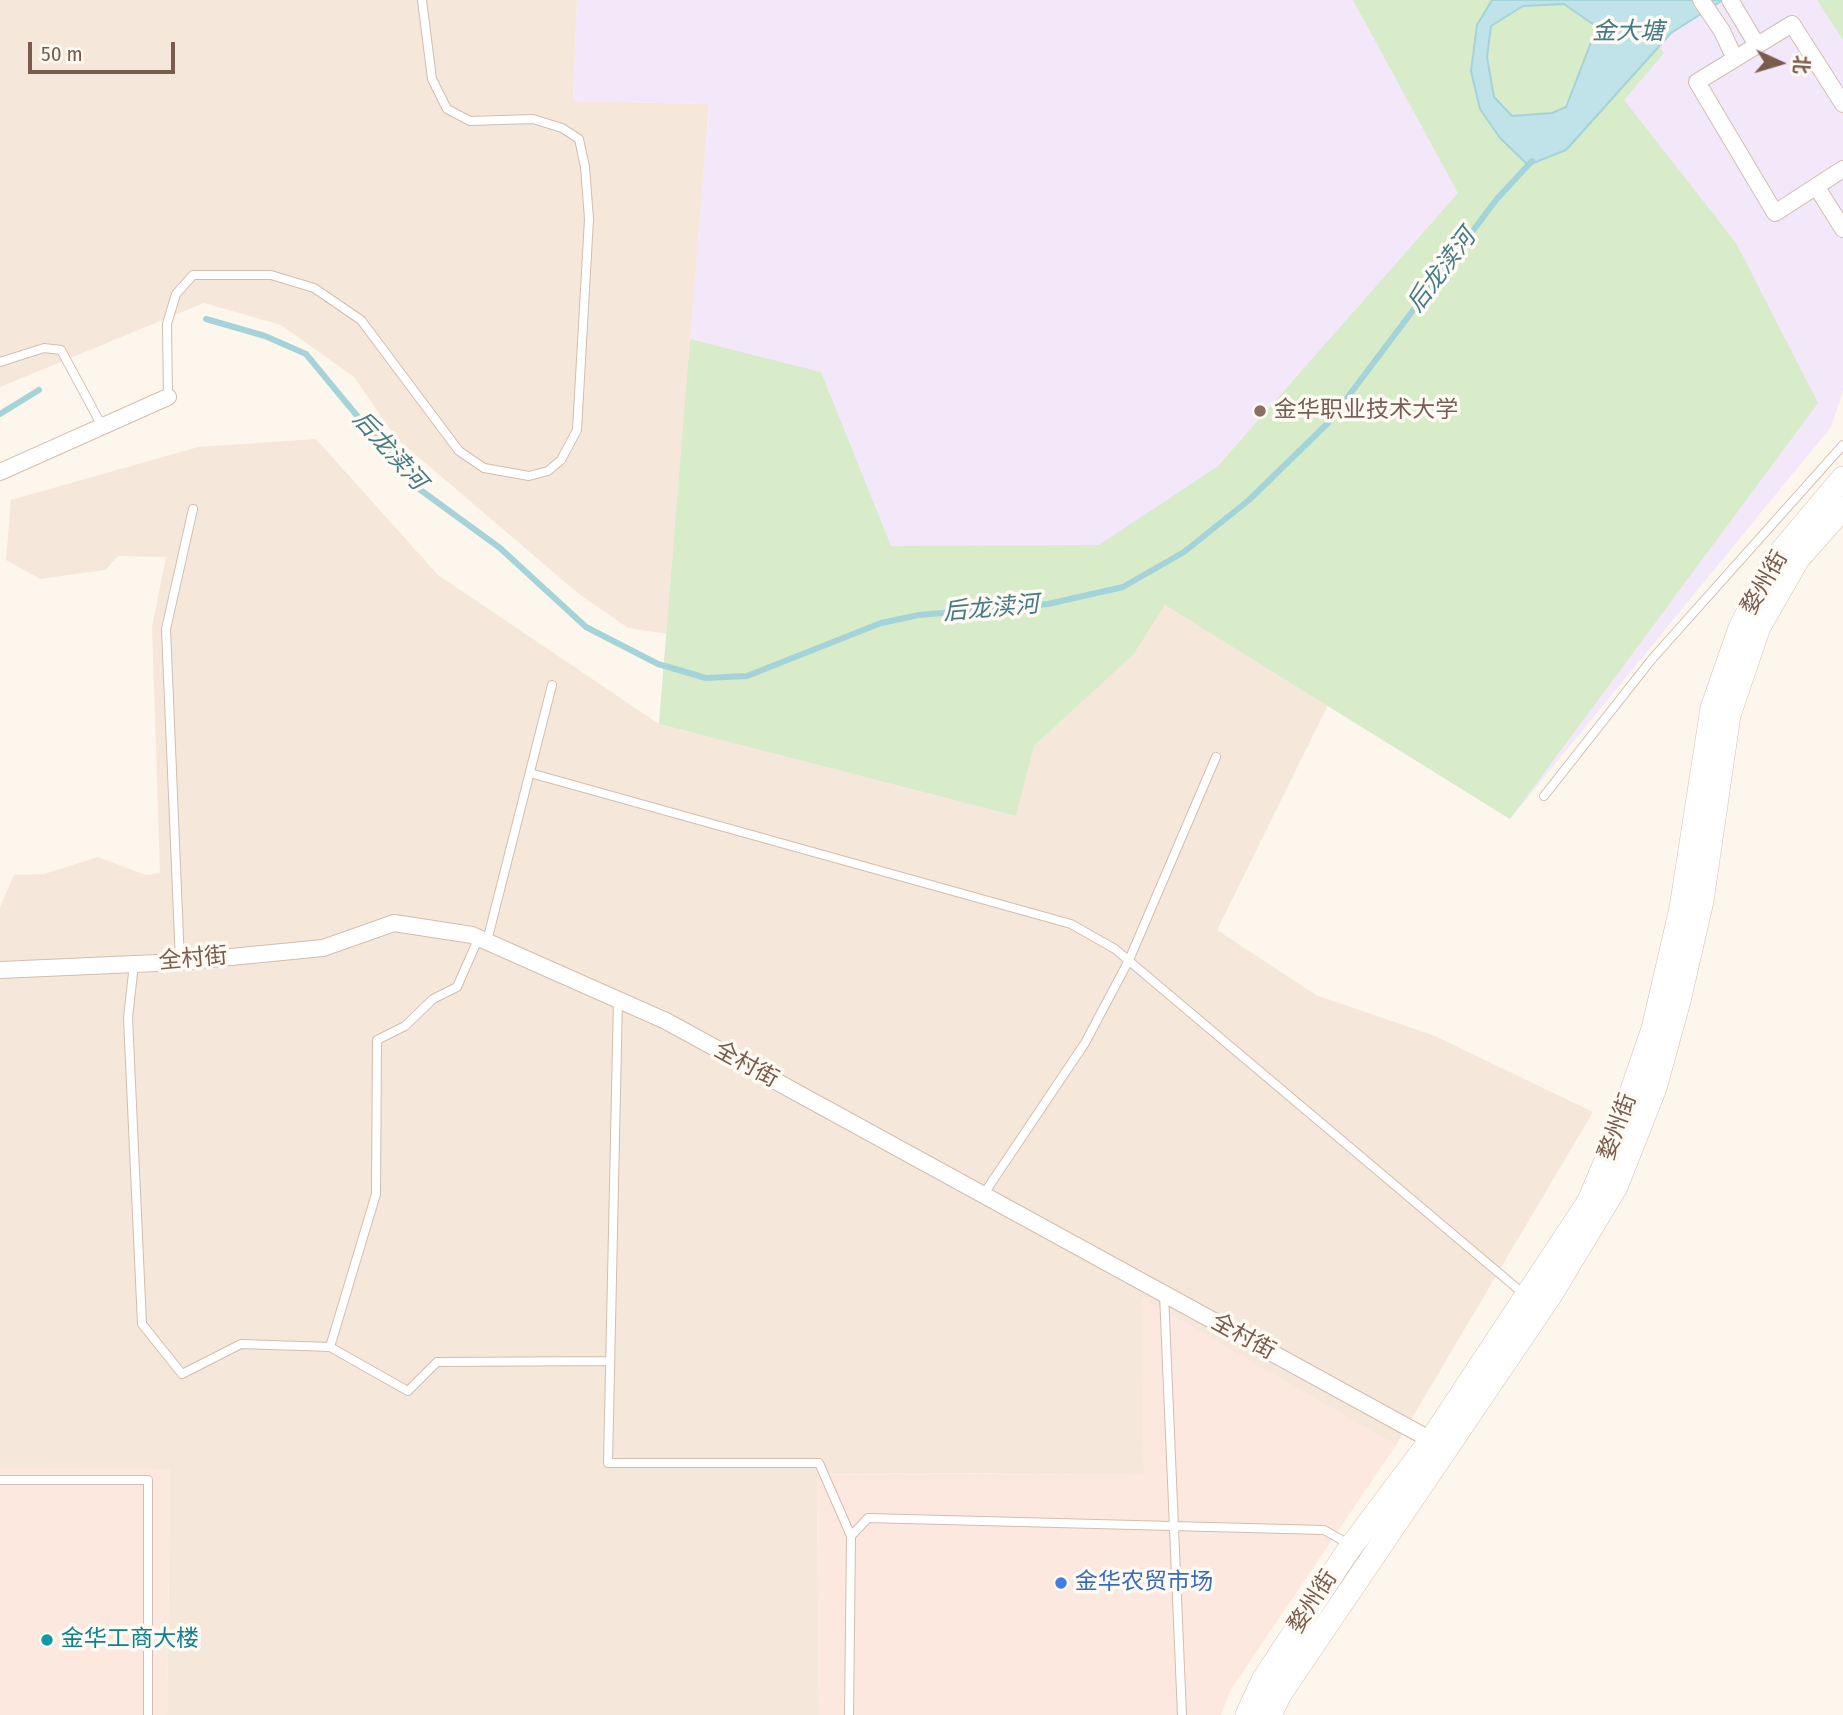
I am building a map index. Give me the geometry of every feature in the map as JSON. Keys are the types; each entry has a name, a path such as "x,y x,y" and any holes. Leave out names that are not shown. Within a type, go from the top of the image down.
{"main road":[{"name":"婺州街","path":"1247,1715 1263,1680 1352,1545 1432,1440 1589,1201 1615,1139 1653,1028 1681,908 1712,708 1740,628 1774,559 1843,478"},
{"name":"婺州街","path":"1270,1715 1280,1694 1550,1296 1616,1187 1656,1088 1679,1001 1702,901 1733,702 1759,627 1798,559 1843,508"}],"street":[{"path":"1701,0 1722,31 1735,59"},
{"path":"1730,0 1758,45"},
{"path":"1841,173 1774,213 1697,82 1792,23 1843,104"},
{"path":"1816,186 1843,229"},
{"path":"0,472 168,397"},
{"name":"全村街","path":"0,970 180,962 323,948 394,923 483,939 666,1021 1432,1440"}],"lane":[{"path":"168,397 167,324 176,294 193,275 271,275 314,288 361,320 459,451 484,468 529,476 548,471 561,460 577,430 589,219 585,167 579,139 562,128 533,119 470,121 447,108 432,79 422,0"},
{"path":"0,362 44,348 61,350 102,426"},
{"path":"1544,796 1652,659 1843,444"},
{"path":"180,962 166,629 193,509"},
{"path":"330,1347 376,1194 377,1041 405,1026 433,999 457,988 483,939 552,685"},
{"path":"984,1195 1085,1043 1129,960 1216,757"},
{"path":"530,773 1071,924 1129,960 1526,1296"},
{"path":"134,964 128,1018 142,1324 182,1374 241,1344 330,1347 408,1391 437,1362 610,1361"},
{"path":"618,999 608,1463 819,1463 851,1536 849,1715"},
{"path":"1164,1294 1182,1715"},
{"path":"0,1480 148,1480 148,1715"},
{"path":"851,1536 868,1518 1324,1530 1352,1545"}],"shaded area":[{"path":"0,0 577,0 573,101 709,104 667,634 628,628 579,594 396,438 354,377 281,325 204,303 0,387"},
{"name":"金华职业技术大学","path":"577,0 1843,0 1843,390 1831,427 1510,819 1165,605 1134,654 1034,746 1016,816 659,724 709,104 573,101"},
{"path":"316,439 438,575 659,724 1016,816 1034,746 1134,654 1165,605 1328,705 1217,930 1316,995 1435,1036 1593,1112 1396,1445 1143,1306 1144,1474 817,1473 819,1715 167,1715 170,1470 0,1468 0,907 14,875 44,874 98,857 146,875 160,873 152,627 166,557 118,556 105,570 40,579 6,560 11,500 198,447"},
{"name":"金华农贸市场","path":"1142,1298 1396,1445 1230,1691 1221,1715 819,1715 817,1473 1144,1474"},
{"path":"0,1468 170,1469 167,1715 0,1715"}],"green space":[{"path":"1353,0 1624,0 1664,53 1624,100 1736,243 1818,403 1510,819 1165,605 1134,654 1034,746 1016,816 659,724 690,339 821,372 891,546 1099,545 1218,466 1458,193"},
{"path":"1817,0 1843,0 1843,40"}],"water":[{"name":"金大塘","path":"1492,0 1723,0 1671,33 1566,150 1528,165 1500,138 1480,109 1471,71 1477,25","holes":["1564,4 1597,27 1566,107 1552,113 1512,116 1494,97 1487,57 1491,26 1523,6"]}],"waterway":[{"name":"后龙渎河","path":"206,319 265,336 306,354 415,486 500,548 586,627 658,664 706,678 747,676 881,623 919,615 1048,604 1123,587 1184,552 1249,500 1329,422 1496,200 1532,161"},
{"name":"后龙渎河","path":"0,414 39,390"}],"place":[{"name":"金华职业技术大学","path":"1260,411"},
{"name":"金华农贸市场","path":"1061,1583"},
{"name":"金华工商大楼","path":"47,1640"}]}
